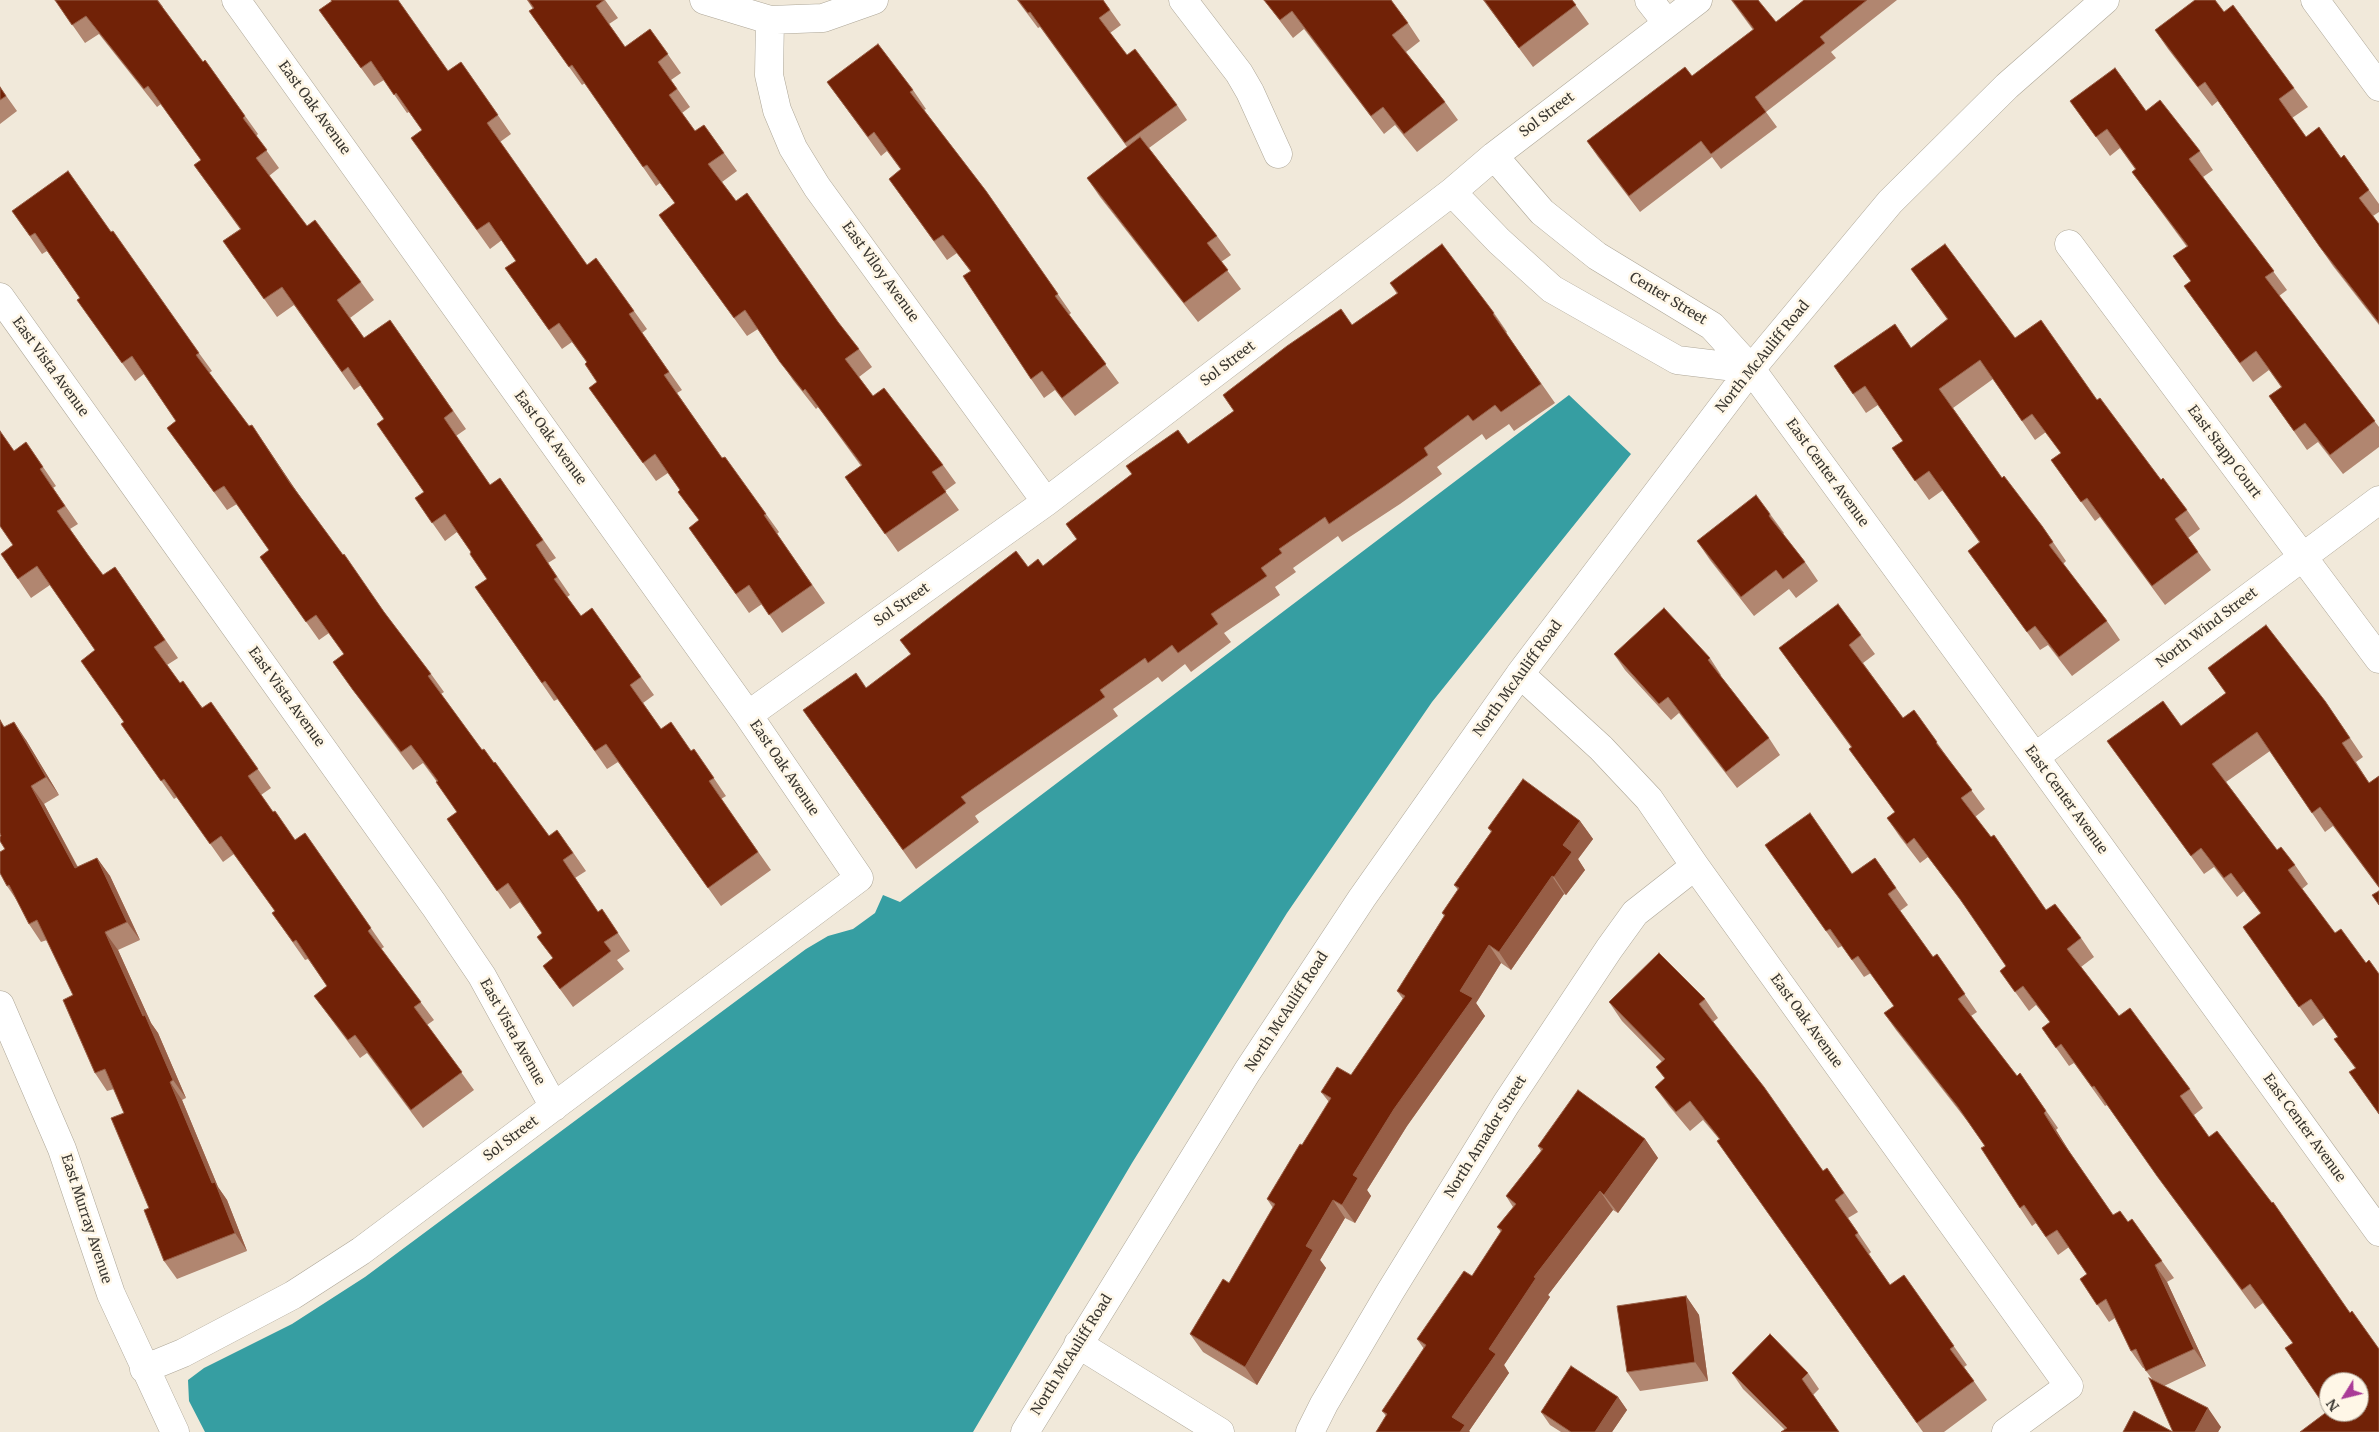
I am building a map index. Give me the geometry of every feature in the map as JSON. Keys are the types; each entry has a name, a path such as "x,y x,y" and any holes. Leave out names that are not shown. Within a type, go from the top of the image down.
{"street":[{"name":"East Oak Avenue","path":"236,0 748,715 859,878"},
{"path":"704,0 770,20 823,18 874,0"},
{"path":"1183,0 1250,92 1278,154"},
{"path":"1649,0 1667,23"},
{"name":"Sol Street","path":"748,715 1046,502 1452,192 1494,156 1698,0"},
{"name":"North McAuliff Road","path":"1025,1432 1247,1072 1351,914 1520,674 1751,369 1890,202 2007,86 2105,0"},
{"path":"2315,0 2379,87"},
{"name":"East Viloy Avenue","path":"770,20 769,75 777,110 793,148 817,187 1046,502"},
{"name":"Center Street","path":"1494,156 1542,212 1597,256 1712,326 1751,369"},
{"path":"1452,192 1499,241 1552,289 1677,360 1751,369"},
{"name":"East Stapp Court","path":"2069,244 2379,660"},
{"name":"East Vista Avenue","path":"0,297 434,905 482,976 554,1106"},
{"name":"East Center Avenue","path":"1751,369 2379,1232"},
{"name":"North Wind Street","path":"2035,757 2379,500"},
{"name":"East Oak Avenue","path":"1520,674 1601,748 1648,799 1694,866 2069,1386 2006,1432"},
{"name":"North Amador Street","path":"1310,1432 1324,1404 1385,1301 1500,1112 1609,949 1635,913 1694,866"},
{"name":"Sol Street","path":"144,1369 183,1353 293,1295 413,1213 859,878"},
{"name":"East Murray Avenue","path":"0,1005 62,1149 110,1294 175,1432"},
{"path":"1078,1344 1220,1432"}],"water":[{"path":"1569,395 1631,454 1432,702 1287,913 1132,1163 973,1432 205,1432 189,1401 188,1380 204,1368 292,1324 365,1277 806,949 828,936 853,929 875,913 883,895 900,902"}],"building":[{"path":"55,0 157,0 203,62 205,60 245,116 243,118 267,150 256,158 307,226 315,220 361,282 337,300 364,338 390,320 453,411 444,418 490,485 500,478 543,540 536,545 557,577 554,579 581,616 592,608 641,677 630,685 661,729 671,722 691,751 694,749 714,778 709,781 758,852 708,888 606,744 595,751 545,681 542,683 475,587 487,579 445,514 432,523 415,498 424,492 377,424 384,419 348,367 342,372 282,287 264,299 223,241 241,229 194,165 201,160 148,86 144,89 86,16 72,25"},
{"path":"331,0 398,0 448,71 461,62 498,115 487,123 587,265 596,258 634,311 629,314 669,372 664,375 722,458 725,457 766,514 764,515 812,585 769,615 749,585 736,594 689,528 699,520 678,492 680,490 655,454 643,463 589,388 597,382 585,364 587,362 559,323 549,330 505,268 516,261 489,222 477,230 411,138 422,130 396,93 394,95 371,61 361,68 319,10"},
{"path":"528,0 604,0 596,6 625,47 650,29 668,54 658,62 677,89 669,95 695,131 704,125 724,153 708,164 736,201 747,193 859,349 845,359 873,396 884,388 943,465 932,472 946,492 885,534 845,477 862,465 805,389 803,391 780,362 745,310 734,318 659,215 675,203 647,165 643,167 572,65 569,67 529,11 534,8"},
{"path":"1018,0 1103,0 1110,10 1099,18 1127,55 1135,49 1177,105 1125,143 1030,12 1028,13"},
{"path":"1264,0 1391,0 1408,23 1392,35 1445,102 1404,134 1383,107 1371,116 1292,11 1280,20"},
{"path":"1484,0 1572,0 1576,5 1519,48"},
{"path":"1732,0 1758,0 1776,22 1804,0 1867,0 1820,37 1825,43 1755,97 1766,112 1711,154 1701,141 1629,196 1587,141 1685,67 1692,76 1754,29"},
{"path":"2195,0 2215,0 2224,12 2233,5 2294,88 2279,99 2306,137 2319,127 2341,158 2344,155 2369,190 2359,198 2379,224 2379,323 2320,247 2205,82 2198,87 2155,30"},
{"path":"878,44 913,90 910,92 986,191 1058,294 1055,296 1106,364 1062,398 1042,371 1031,379 963,276 971,271 943,235 934,241 889,179 901,169 874,132 868,137 827,82"},
{"path":"2115,68 2146,111 2160,100 2200,151 2189,159 2274,271 2265,277 2375,421 2330,455 2305,423 2294,431 2269,396 2282,387 2256,351 2240,363 2184,286 2191,281 2173,256 2188,246 2132,172 2136,169 2107,129 2096,137 2070,101"},
{"path":"0,87 6,96 0,100"},
{"path":"1140,137 1217,236 1207,243 1228,270 1184,303 1087,178"},
{"path":"68,171 199,353 196,355 249,426 252,425 290,483 431,674 428,676 482,750 484,749 495,762 549,836 557,830 573,853 563,860 598,912 602,909 618,933 604,942 611,951 560,989 543,966 553,958 537,937 542,933 508,883 497,891 447,819 457,812 436,782 438,781 411,745 401,752 353,690 333,662 344,654 316,615 306,622 260,557 269,550 224,486 214,492 167,428 176,421 132,356 122,363 77,300 80,298 35,233 30,236 12,211"},
{"path":"1442,244 1494,313 1541,384 1501,412 1495,405 1473,421 1468,415 1424,448 1428,455 1386,485 1329,524 1325,517 1279,549 1282,553 1261,568 1267,576 1211,614 1218,624 1178,653 1172,645 1148,663 1145,658 1100,690 1105,697 961,797 966,803 903,850 803,710 856,673 866,688 911,654 900,640 1016,551 1028,567 1038,559 1043,566 1077,539 1066,524 1132,474 1126,466 1178,430 1188,444 1234,411 1223,395 1287,346 1341,309 1352,325 1398,293 1390,283"},
{"path":"1945,244 2015,338 2041,320 2097,400 2100,398 2161,480 2163,478 2187,510 2175,519 2198,552 2152,586 2087,498 2081,502 2051,460 2061,453 2032,414 2022,421 1980,360 1939,389 2002,478 2004,476 2042,526 2053,542 2049,545 2107,621 2059,657 2035,626 2027,632 1968,551 1980,542 1929,471 1915,481 1892,448 1903,441 1865,386 1853,394 1834,366 1895,324 1911,348 1948,319 1911,269"},
{"path":"0,431 14,451 26,442 43,467 40,469 65,506 57,511 88,555 103,575 115,567 165,640 154,647 180,683 183,681 202,708 211,702 258,769 248,776 273,812 275,811 295,840 305,833 371,928 368,931 421,1002 414,1007 462,1072 411,1110 355,1035 348,1040 314,996 327,986 296,940 293,942 272,913 275,911 221,836 210,844 164,779 161,781 121,724 124,722 81,661 95,650 37,566 18,579 1,554 13,545 0,526"},
{"path":"1756,495 1770,514 1769,516 1805,562 1783,579 1776,570 1741,597 1697,541"},
{"path":"1838,604 1861,635 1849,645 1903,718 1914,710 1936,743 1972,790 1961,798 1991,837 1994,835 2046,910 2055,904 2081,938 2067,949 2119,1016 2130,1008 2190,1089 2180,1096 2209,1137 2217,1131 2273,1202 2350,1313 2352,1311 2379,1349 2379,1432 2300,1432 2319,1418 2319,1422 2369,1422 2369,1372 2319,1372 2319,1398 2285,1348 2293,1343 2250,1284 2242,1290 2157,1176 2094,1086 2092,1087 2061,1044 2056,1048 2042,1028 2050,1022 2023,986 2015,992 2000,971 2006,966 1960,899 1914,838 1907,844 1887,818 1895,812 1849,749 1852,747 1779,648"},
{"path":"1664,608 1710,658 1708,660 1769,738 1726,772 1668,697 1659,704 1614,654"},
{"path":"2266,625 2325,701 2350,738 2342,743 2369,783 2379,776 2379,887 2320,807 2312,813 2257,732 2212,764 2277,850 2281,847 2295,865 2288,870 2335,933 2341,929 2366,963 2369,960 2379,974 2379,1114 2349,1072 2356,1068 2334,1039 2338,1037 2311,999 2299,1007 2243,927 2261,913 2231,873 2224,878 2201,848 2191,856 2107,741 2163,701 2181,726 2226,693 2208,668"},
{"path":"0,720 4,727 14,722 46,777 31,786 75,868 97,858 127,922 105,932 143,1016 145,1015 173,1080 170,1082 212,1183 215,1182 235,1233 164,1261 144,1210 149,1208 111,1118 124,1113 105,1069 95,1073 63,1000 73,995 37,920 29,924 9,885 7,886 0,873 0,852 5,849 0,841"},
{"path":"1523,779 1580,821 1563,845 1572,852 1554,877 1552,876 1499,952 1489,945 1460,991 1473,998 1394,1109 1353,1175 1358,1178 1342,1205 1333,1200 1306,1246 1313,1250 1245,1367 1190,1334 1223,1279 1229,1283 1275,1204 1267,1199 1300,1144 1302,1145 1331,1098 1321,1092 1337,1067 1351,1075 1405,996 1397,991 1445,915 1442,913 1459,888 1454,885 1492,831 1488,828"},
{"path":"1810,813 1852,874 1875,858 1896,888 1888,894 1933,957 1937,954 1965,994 1958,999 2017,1076 2020,1073 2046,1111 2044,1113 2057,1134 2113,1215 2120,1211 2128,1222 2132,1219 2162,1261 2155,1265 2194,1349 2146,1371 2136,1349 2131,1351 2106,1299 2097,1305 2080,1279 2087,1274 2057,1230 2046,1237 2024,1205 2020,1208 1981,1148 1985,1146 1958,1107 1884,1013 1894,1006 1858,956 1852,960 1830,929 1826,931 1765,845"},
{"path":"2379,891 2379,905 2372,895"},
{"path":"1659,953 1705,999 1699,1004 1764,1087 1823,1171 1827,1168 1844,1193 1835,1200 1858,1233 1855,1235 1890,1285 1904,1275 1954,1346 1950,1349 1974,1381 1917,1423 1717,1141 1720,1139 1690,1101 1676,1112 1655,1087 1665,1078 1656,1067 1665,1059 1609,1002"},
{"path":"1578,1090 1645,1139 1604,1195 1600,1191 1534,1277 1536,1278 1489,1349 1496,1354 1452,1417 1465,1425 1460,1432 1376,1432 1387,1414 1382,1411 1426,1345 1417,1339 1464,1271 1472,1276 1502,1230 1497,1227 1516,1204 1506,1196 1543,1149 1538,1146"},
{"path":"1686,1296 1695,1362 1627,1372 1617,1306"},
{"path":"1770,1334 1808,1373 1802,1379 1839,1432 1781,1432 1787,1428 1732,1373"},
{"path":"1571,1366 1618,1397 1595,1432 1571,1432 1541,1412"},
{"path":"2149,1378 2208,1408 2195,1432 2173,1432"},
{"path":"2134,1411 2173,1432 2123,1432"}]}
